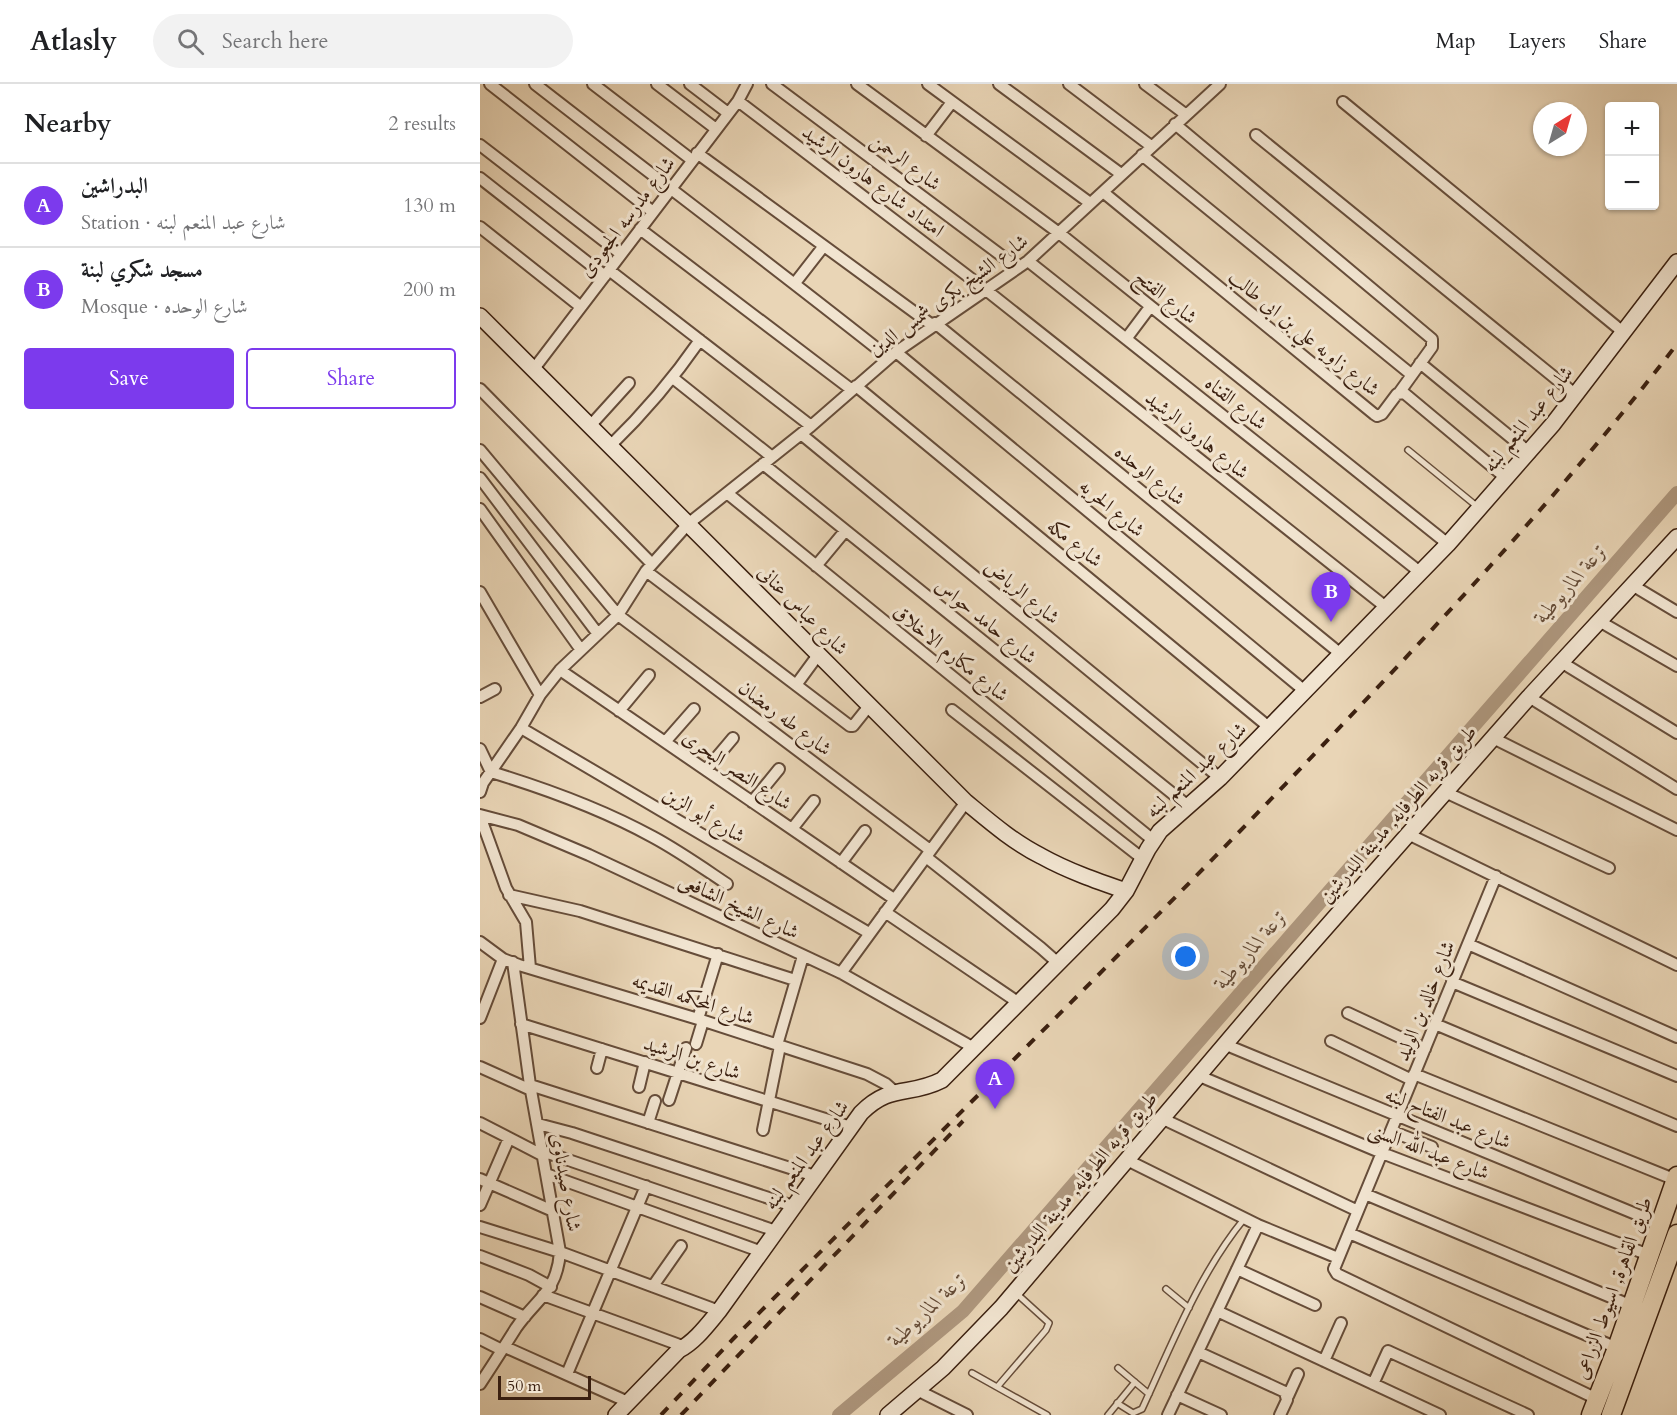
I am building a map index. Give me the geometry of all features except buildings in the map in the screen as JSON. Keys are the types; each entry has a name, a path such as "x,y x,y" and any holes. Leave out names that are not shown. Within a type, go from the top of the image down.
{"highway":[{"name":"طريق القاهرة, اسيوط الزراعى","path":"1594,1407 1676,1178"},
{"path":"1611,1415 1677,1234"}],"main road":[{"name":"شارع عبد المنعم لبنه","path":"616,1415 679,1350 686,1347 719,1311 851,1127 873,1102 895,1092 921,1089 942,1080 1112,909 1126,891 1153,840 1170,821 1220,778 1306,692 1421,573 1530,453 1677,262"},
{"name":"شارع عباس عنانى","path":"480,316 966,802 1000,830 1039,855 1080,875 1126,891"},
{"name":"طريق قريه الطرفايه, مدينة البدرشين","path":"888,1415 919,1390 957,1354 1014,1292 1197,1075 1408,834 1529,697 1676,540"}],"street":[{"path":"490,84 653,212"},
{"path":"535,84 670,189"},
{"name":"شارع الوحده","path":"593,84 934,324 1342,655"},
{"path":"657,84 716,129"},
{"path":"690,84 728,113"},
{"name":"شارع مدرسه الجعودى","path":"534,370 738,101 747,84"},
{"name":"شارع الرحمن","path":"772,84 1018,268"},
{"name":"شارع الفتح","path":"857,84 1059,233 1448,544"},
{"path":"928,84 1090,203"},
{"path":"999,84 1121,174"},
{"path":"1069,84 1151,146"},
{"path":"1145,84 1185,114"},
{"name":"شارع الشيخ بكرى شمس الدين","path":"481,786 521,728 540,695 560,670 618,615 649,568 688,524 811,426 892,355 1028,261 1217,85"},
{"name":"امتداد شارع هارون الرشيد","path":"738,101 986,290"},
{"path":"926,136 952,102"},
{"path":"1343,102 1623,333"},
{"path":"1175,124 1432,339 1432,346 1399,393"},
{"path":"1256,135 1576,395"},
{"path":"480,145 621,254"},
{"path":"1142,155 1412,375"},
{"path":"480,178 700,340 811,426"},
{"name":"شارع الحريه","path":"670,189 892,355 1306,692"},
{"name":"شارع زاويه علي بن ابى طالب","path":"1103,192 1374,414 1377,416 1382,414 1399,393 1404,393 1507,479"},
{"path":"480,227 581,307"},
{"name":"شارع مكه","path":"640,229 854,388 1270,728"},
{"path":"795,283 823,247"},
{"name":"شارع القناه","path":"1028,261 1421,573"},
{"name":"شارع هارون الرشيد","path":"986,290 1387,608"},
{"path":"1126,339 1150,307"},
{"path":"610,446 653,402 700,340"},
{"path":"1420,363 1530,453"},
{"path":"673,378 772,457"},
{"path":"590,426 629,383"},
{"path":"480,389 649,568 851,727 869,706"},
{"name":"شارع الرياض","path":"801,434 1220,778"},
{"name":"شارع طه رمضان","path":"480,450 618,615 928,853 1058,963"},
{"name":"شارع حامد حواس","path":"763,464 1188,806"},
{"path":"480,478 598,634"},
{"name":"شارع مكارم الاخلاق","path":"726,493 1153,840"},
{"path":"480,508 581,650"},
{"path":"816,566 845,531"},
{"path":"1632,585 1677,612"},
{"path":"480,592 540,695"},
{"path":"1599,621 1677,666"},
{"path":"796,685 818,655"},
{"path":"1561,662 1677,733"},
{"name":"شارع النصر البحرى","path":"560,670 894,899"},
{"path":"619,711 649,675"},
{"path":"480,697 495,689"},
{"path":"1529,697 1677,789"},
{"path":"665,742 694,709"},
{"path":"952,710 1143,859"},
{"name":"شارع أبو الزين","path":"521,728 869,933"},
{"path":"706,770 733,738"},
{"path":"1493,738 1677,830"},
{"path":"480,749 491,772 574,800 614,817 662,843 727,884"},
{"path":"752,802 779,769"},
{"path":"1445,792 1609,868"},
{"path":"792,829 814,801"},
{"path":"841,973 966,802"},
{"path":"480,816 509,895 519,907 526,922 530,968"},
{"name":"شارع الشيخ الشافعى","path":"480,816 518,825 589,855 841,973 974,1048"},
{"path":"841,863 865,831"},
{"path":"1408,834 1677,965"},
{"name":"شارع خالد بن الوليد","path":"1496,876 1338,1258 1335,1272 1594,1407"},
{"path":"509,895 579,910 795,980"},
{"path":"885,912 1018,1003"},
{"name":"شارع المحكمه القديمه","path":"480,942 508,960 530,968 867,1074 886,1084 895,1092"},
{"path":"1468,944 1677,1037"},
{"path":"669,1100 700,1020 718,954"},
{"path":"763,1130 778,1046 803,956"},
{"path":"480,1018 508,960"},
{"name":"شارع صيدناوى","path":"480,1384 525,1317 556,1277 560,1252 508,960"},
{"path":"1452,982 1677,1076"},
{"path":"1348,1013 1425,1049"},
{"name":"شارع بن الرشيد","path":"521,1024 851,1127"},
{"path":"1435,1024 1677,1126"},
{"path":"1331,1041 1413,1077 1676,1178"},
{"name":"شارع عبد الفتاح لبنه","path":"1224,1044 1660,1224"},
{"path":"597,1068 602,1049"},
{"path":"639,1087 645,1062"},
{"path":"480,1067 530,1088 815,1176"},
{"name":"شارع عبد الله السنى","path":"1197,1075 1382,1153 1649,1256"},
{"path":"648,1123 655,1101"},
{"path":"1161,1118 1358,1211"},
{"path":"480,1123 542,1153 776,1231"},
{"path":"537,1124 572,1133 793,1206"},
{"path":"1391,1131 1432,1147"},
{"path":"480,1205 485,1181 509,1138"},
{"path":"1127,1160 1244,1219 1338,1258"},
{"path":"546,1174 762,1252"},
{"path":"485,1181 553,1211"},
{"path":"567,1374 646,1186"},
{"path":"1365,1194 1632,1306"},
{"path":"1168,1415 1258,1225"},
{"path":"480,1227 560,1252 719,1311"},
{"path":"1349,1233 1617,1348"},
{"path":"653,1286 681,1246"},
{"path":"480,1256 529,1275 547,1291 593,1314 686,1347"},
{"path":"1237,1269 1315,1305"},
{"path":"480,1297 525,1317"},
{"path":"1217,1311 1440,1415"},
{"path":"1324,1361 1341,1323"},
{"path":"480,1339 567,1374 628,1402"},
{"path":"1373,1384 1386,1352 1391,1351 1528,1415"},
{"path":"1198,1352 1282,1390 1288,1396"},
{"path":"1280,1415 1298,1374"},
{"path":"919,1390 967,1415"},
{"path":"1177,1395 1221,1415"}],"lane":[{"path":"1408,450 1480,509"},
{"path":"1117,1403 1133,1413 1142,1409 1199,1288 1225,1243 1244,1219"},
{"path":"1166,1289 1189,1308"},
{"path":"998,1386 1050,1323 1014,1292"},
{"path":"1118,1368 1149,1394"},
{"path":"972,1373 1047,1415"},
{"path":"1107,1415 1135,1382"}],"waterway":[{"name":"ترعة الماريوطية","path":"839,1415 963,1311 1677,493"}],"railway":[{"path":"661,1415 735,1337 1177,896 1368,698 1549,500 1677,344"},
{"path":"681,1415 963,1121"}],"place":[{"name":"مسجد شكري لبنة","path":"1331,622"},
{"name":"البدراشين","path":"995,1109"}]}
